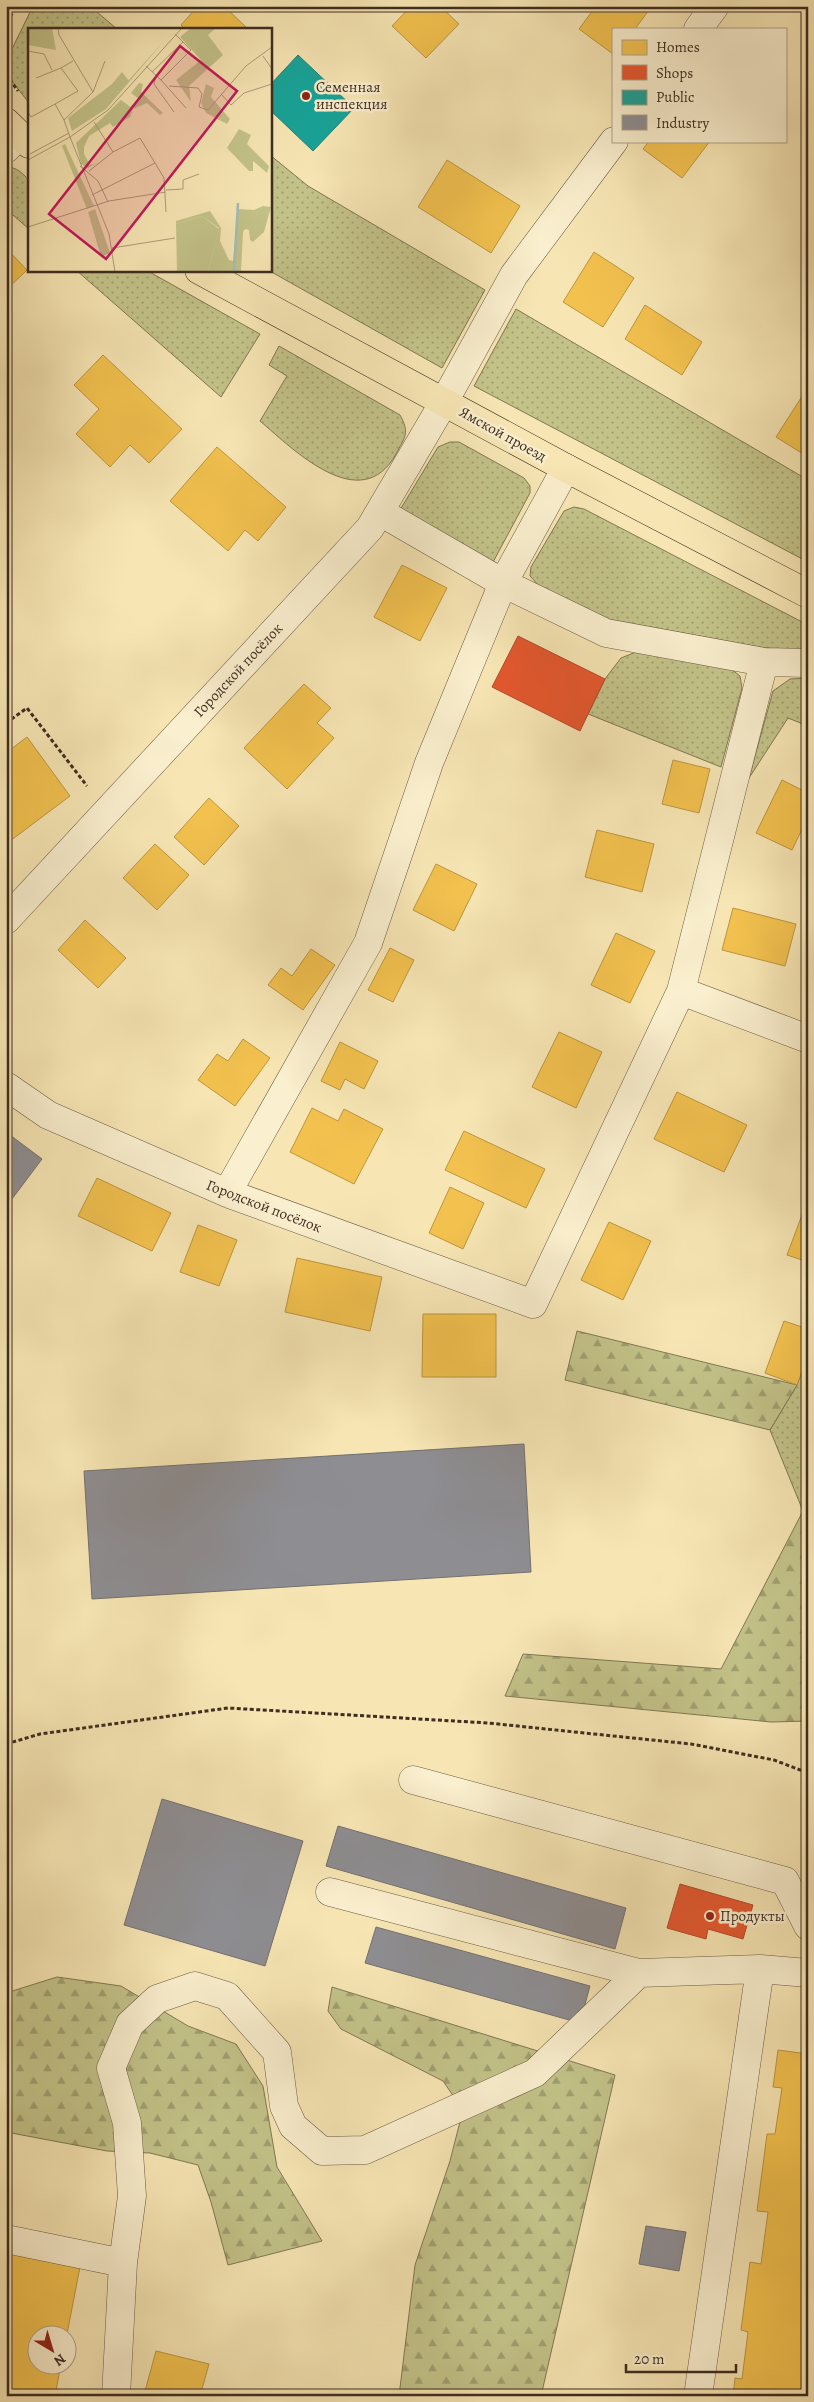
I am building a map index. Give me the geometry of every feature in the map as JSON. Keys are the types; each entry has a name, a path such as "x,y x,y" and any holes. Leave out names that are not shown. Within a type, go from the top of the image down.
{"main road":[{"name":"Ямской проезд","path":"201,271 566,468 808,594"}],"street":[{"path":"699,28 715,6"},
{"name":"Городской посёлок","path":"6,920 370,528 444,402 514,275 613,142"},
{"path":"227,1193 368,943 429,763 503,583 566,468"},
{"path":"380,512 503,583 606,633 764,662 808,662"},
{"path":"764,662 681,991 808,1039"},
{"name":"Городской посёлок","path":"6,1086 48,1115 227,1193 533,1304 681,991"},
{"path":"413,1780 785,1880 808,1926"},
{"path":"330,1892 639,1973 760,1969 808,1973"},
{"path":"698,2396 760,1969"},
{"path":"116,2396 123,2263 132,2196 127,2124 111,2068 130,2024 156,1999 195,1986 227,1996 277,2052 284,2106 292,2126 322,2151 365,2150 535,2073 639,1973"},
{"path":"6,2239 123,2263"}],"path":[{"path":"6,22 18,6"},
{"path":"6,723 27,708 106,812"},
{"path":"6,1744 40,1734 228,1708 488,1723 690,1744 774,1760 808,1773"}],"green space":[{"path":"33,6 90,6 116,28 28,28 28,102 8,76 11,51"},
{"path":"271,156 308,186 485,290 442,368 270,271"},
{"path":"6,167 10,167 22,173 28,179 28,228 6,209"},
{"path":"77,271 148,271 260,334 221,397"},
{"path":"516,309 808,480 808,562 474,386"},
{"path":"279,346 400,415 406,431 404,439 396,454 382,472 365,479 347,479 328,472 309,461 260,421 287,376 269,365"},
{"path":"450,442 459,442 524,478 530,486 530,493 492,564 400,510 438,447"},
{"path":"574,507 584,509 808,625 808,650 765,648 607,619 539,586 530,576 531,567 564,511"},
{"path":"636,652 731,669 740,676 742,688 721,767 588,714 605,679 621,658"},
{"path":"808,678 808,726 788,718 749,778 773,691 790,679"},
{"path":"577,1331 797,1385 770,1430 565,1380"},
{"path":"808,1355 808,1512 803,1511 770,1430 797,1385"},
{"path":"803,1511 808,1512 808,1721 771,1722 505,1696 523,1654 721,1669"},
{"path":"57,1977 121,1986 188,2026 236,2044 263,2086 277,2167 322,2241 228,2265 211,2202 198,2165 150,2153 107,2151 6,2132 6,1993"},
{"path":"332,1987 615,2075 541,2396 399,2396 415,2265 450,2161 463,2110 443,2081 341,2029 328,2011"}],"building: Homes":[{"path":"198,6 224,6 247,28 184,28 181,25"},
{"path":"411,6 440,6 459,24 426,58 392,26"},
{"path":"596,6 652,6 636,28 612,28 612,53 579,29"},
{"path":"648,142 709,142 682,178 643,149"},
{"path":"447,160 520,206 491,253 418,207"},
{"path":"6,248 27,270 6,290"},
{"path":"594,252 634,278 603,327 563,302"},
{"path":"645,305 702,342 682,375 625,339"},
{"path":"103,355 182,429 149,463 130,445 110,467 76,434 99,409 74,385"},
{"path":"808,387 808,457 776,437"},
{"path":"217,447 286,507 258,541 245,530 228,551 170,501"},
{"path":"402,565 447,588 420,641 374,617"},
{"path":"304,684 331,708 317,723 334,738 287,789 244,748"},
{"path":"27,737 70,796 6,844 6,753"},
{"path":"673,760 710,769 699,813 662,804"},
{"path":"782,780 808,793 808,817 792,850 756,833"},
{"path":"209,798 239,826 204,865 174,837"},
{"path":"597,830 654,844 642,892 585,877"},
{"path":"155,844 189,875 157,910 123,878"},
{"path":"436,864 477,884 454,931 413,910"},
{"path":"733,908 796,924 785,966 722,950"},
{"path":"85,920 126,958 98,988 58,950"},
{"path":"616,933 655,951 630,1003 591,985"},
{"path":"390,948 414,960 393,1002 368,990"},
{"path":"311,949 335,965 303,1010 268,985 281,968 292,976"},
{"path":"559,1032 602,1052 576,1108 532,1087"},
{"path":"243,1039 270,1058 235,1106 198,1080 217,1054 228,1061"},
{"path":"340,1042 378,1061 364,1089 345,1079 340,1090 321,1081"},
{"path":"677,1092 747,1125 724,1172 654,1139"},
{"path":"312,1108 338,1121 344,1109 383,1129 354,1184 290,1152"},
{"path":"464,1131 545,1169 526,1208 445,1170"},
{"path":"97,1178 171,1213 152,1251 78,1216"},
{"path":"450,1187 484,1203 463,1249 429,1233"},
{"path":"808,1199 808,1262 787,1255"},
{"path":"609,1222 651,1241 623,1300 581,1280"},
{"path":"198,1225 237,1240 219,1286 180,1272"},
{"path":"297,1258 382,1277 370,1331 285,1312"},
{"path":"423,1314 496,1314 496,1377 422,1377"},
{"path":"784,1321 808,1329 808,1355 797,1385 765,1373"},
{"path":"778,2050 808,2054 808,2396 733,2396 735,2378 742,2379 748,2332 741,2330 750,2262 761,2264 768,2212 757,2211 767,2134 775,2134 782,2088 773,2087"},
{"path":"9,2253 80,2267 69,2324 28,2324 28,2374 59,2374 55,2396 6,2396 6,2266"},
{"path":"156,2351 209,2364 200,2396 163,2396 145,2391"}],"building: Shops":[{"path":"518,636 605,679 580,731 492,687"},
{"name":"Продукты","path":"680,1884 753,1905 743,1939 708,1929 706,1939 667,1928"}],"building: Public":[{"name":"Семенная инспекция","path":"298,55 354,108 313,151 271,111 271,84"}],"building: Industry":[{"path":"6,1132 42,1159 6,1207"},
{"path":"524,1444 531,1572 92,1599 84,1471"},
{"path":"162,1799 303,1841 265,1966 124,1925"},
{"path":"338,1826 626,1908 615,1949 326,1866"},
{"path":"376,1927 590,1986 580,2023 365,1963"},
{"path":"646,2226 686,2232 679,2271 639,2264"}],"place":[{"name":"Семенная инспекция","path":"306,96"},
{"name":"Продукты","path":"710,1916"}]}
